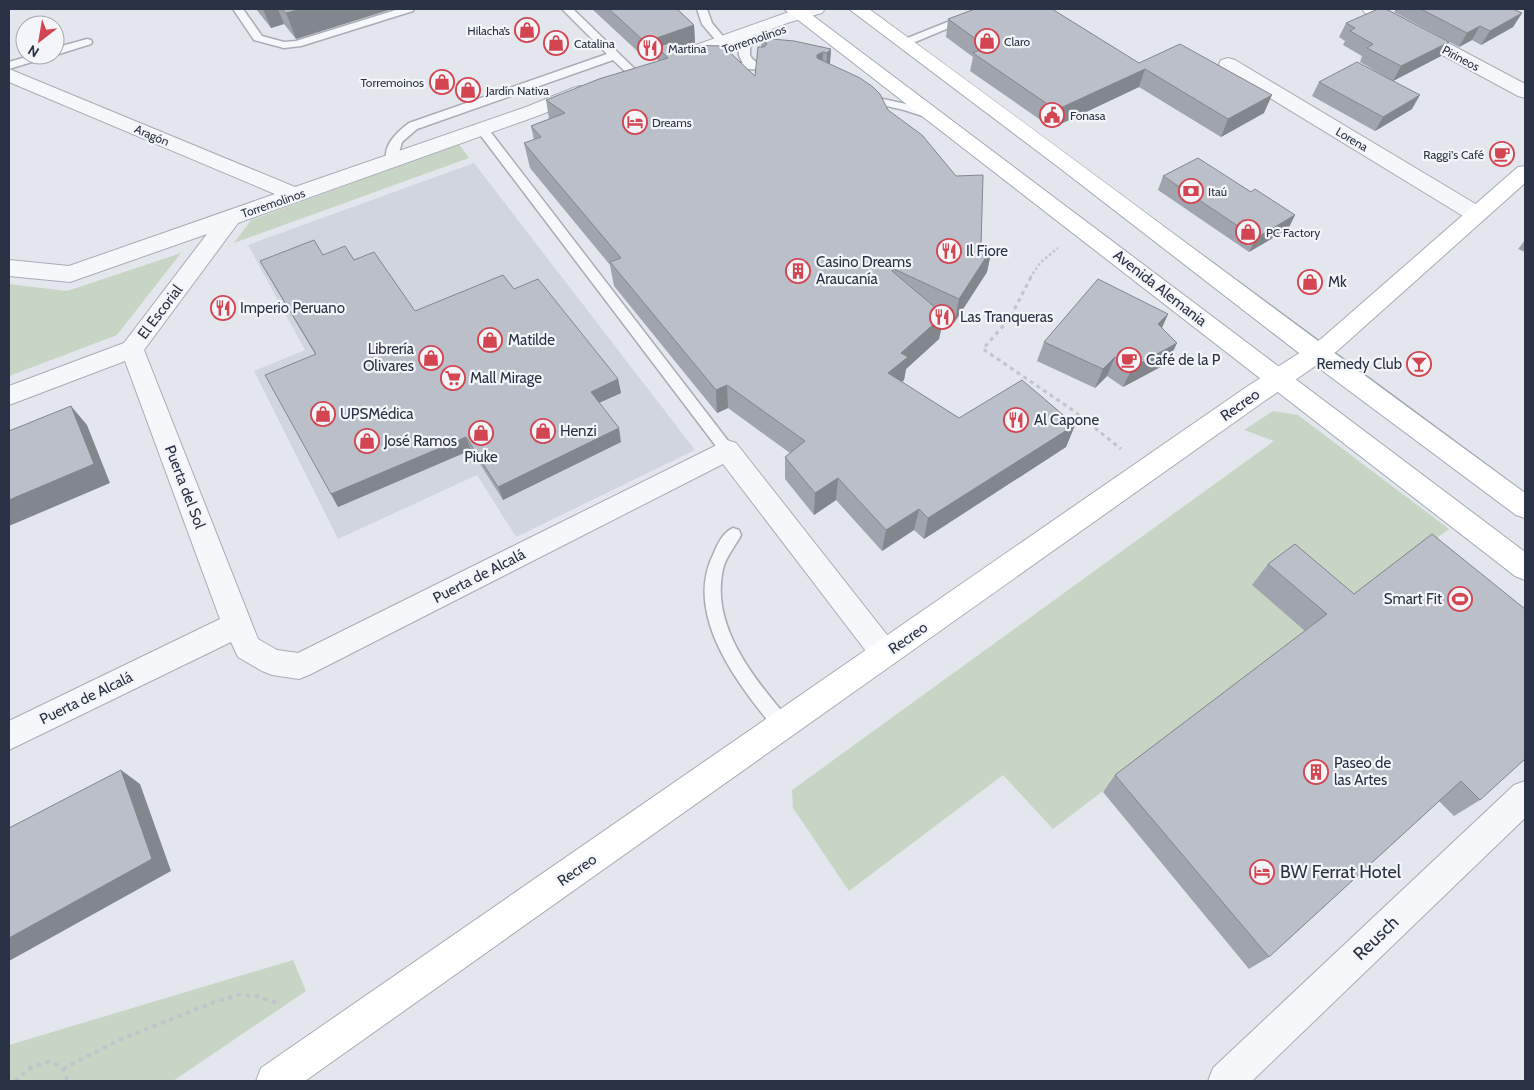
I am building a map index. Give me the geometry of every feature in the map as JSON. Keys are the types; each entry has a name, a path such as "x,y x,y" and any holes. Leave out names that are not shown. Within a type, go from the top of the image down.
{"main road":[{"path":"858,9 1068,164 1317,354 1525,507"},
{"name":"Avenida Alemania","path":"804,12 888,80 1277,380 1525,568"},
{"name":"Recreo","path":"274,1081 1147,470 1317,354 1525,172"}],"street":[{"name":"Torremolinos","path":"9,268 70,274 632,77 722,41 804,12 830,9"},
{"name":"Pirineos","path":"1371,9 1525,92"},
{"name":"Torremolinos","path":"632,77 696,64 750,40 804,12"},
{"name":"Lorena","path":"1228,64 1476,214"},
{"name":"Aragón","path":"9,75 295,195"},
{"name":"El Escorial","path":"9,396 132,350 230,218"},
{"name":"Puerta del Sol","path":"132,350 237,625"},
{"name":"Puerta de Alcalá","path":"9,736 237,625 248,648 272,662 299,666 727,450"},
{"path":"727,450 885,654"},
{"name":"Reusch","path":"1226,1081 1525,796"}],"lane":[{"path":"238,9 258,38 284,45 297,44 409,9"},
{"path":"567,9 615,55 632,77"},
{"path":"702,9 707,24 722,41"},
{"path":"904,43 989,9"},
{"path":"696,64 757,68 745,60 743,55 743,50 750,40"},
{"path":"65,49 87,42"},
{"path":"392,161 391,153 398,138 422,122 615,55"},
{"path":"880,102 886,93 888,80"},
{"path":"854,94 880,102 907,106 934,115"},
{"path":"482,129 727,450"},
{"path":"733,535 722,552 715,570 714,604 730,651 747,682 783,726"}],"path":[{"path":"1086,231 1068,240 1038,265 1030,276 1012,314 983,349 1074,411 1147,470"},
{"path":"63,1069 121,1039 217,1001 239,995 257,996 277,1003"},
{"path":"15,1081 29,1067 40,1062 57,1064 63,1069 67,1081"}],"shaded area":[{"path":"474,163 695,450 516,537 477,475 338,539 254,371 305,350 248,245"}],"green space":[{"path":"459,144 469,158 234,243 251,220"},
{"path":"181,253 117,335 9,376 9,284 67,291"},
{"path":"1273,411 1298,415 1449,529 1053,829 1003,775 849,891 793,808 792,790 1274,441 1244,430"},
{"path":"293,960 306,991 173,1081 9,1081 9,1045"}],"building":[{"path":"282,9 301,9 286,13"},
{"path":"609,9 677,9 694,25 645,42"},
{"path":"975,9 1052,9 1139,63 1180,44 1272,95 1228,119 1145,69 1056,110 973,53 987,47 948,19"},
{"path":"1378,9 1386,9 1449,42 1401,66 1367,48 1373,44 1350,31 1355,28 1346,23"},
{"path":"1421,9 1513,9 1522,13 1490,31 1480,26 1467,33"},
{"name":"Casino Dreams Araucanía","path":"761,38 794,41 831,49 827,53 823,52 817,55 817,58 860,78 873,87 880,94 888,110 922,135 956,176 983,175 981,246 992,248 959,299 894,269 892,271 944,315 901,353 908,357 888,373 959,418 1022,380 1075,425 928,518 919,509 886,530 838,478 815,493 785,457 805,441 727,385 716,390 610,262 621,258 524,143 541,137 531,126 565,113 546,100 599,79 668,58 657,47 672,42 678,45 723,46 755,76 758,47 764,47 767,44"},
{"path":"1357,62 1420,95 1383,117 1319,82"},
{"path":"1198,158 1251,192 1255,189 1295,215 1256,238 1163,176"},
{"name":"Mall Mirage","path":"314,240 323,255 345,246 354,260 374,252 415,311 503,275 514,289 538,279 618,379 591,392 619,428 498,487 466,437 331,494 265,375 316,354 260,261"},
{"path":"1098,279 1168,314 1158,324 1177,343 1132,368 1115,357 1103,369 1044,342"},
{"path":"71,406 94,464 9,500 9,431"},
{"name":"Paseo de las Artes","path":"1432,534 1525,609 1525,759 1480,800 1461,781 1269,957 1115,775 1327,614 1268,564 1295,544 1354,594"},
{"path":"121,770 152,859 9,938 9,828"}],"place":[{"name":"Hilacha’s","path":"527,30"},
{"name":"Claro","path":"987,41"},
{"name":"Catalina","path":"556,43"},
{"name":"Martina","path":"650,48"},
{"name":"Torremoinos","path":"442,82"},
{"name":"Jardín Nativa","path":"468,90"},
{"name":"Fonasa","path":"1052,115"},
{"name":"Dreams","path":"635,122"},
{"name":"Raggi's Café","path":"1502,154"},
{"name":"Itaú","path":"1191,191"},
{"name":"PC Factory","path":"1248,232"},
{"name":"Il Fiore","path":"949,251"},
{"name":"Casino Dreams Araucanía","path":"798,271"},
{"name":"Mk","path":"1310,282"},
{"name":"Imperio Peruano","path":"223,308"},
{"name":"Las Tranqueras","path":"942,317"},
{"name":"Matilde","path":"490,340"},
{"name":"Librería Olivares","path":"431,358"},
{"name":"Café de la P","path":"1129,360"},
{"name":"Remedy Club","path":"1419,364"},
{"name":"Mall Mirage","path":"453,378"},
{"name":"UPSMédica","path":"323,414"},
{"name":"Al Capone","path":"1016,420"},
{"name":"Henzi","path":"543,431"},
{"name":"Piuke","path":"481,433"},
{"name":"José Ramos","path":"367,441"},
{"name":"Smart Fit","path":"1460,599"},
{"name":"Paseo de las Artes","path":"1316,772"},
{"name":"BW Ferrat Hotel","path":"1262,872"}]}
